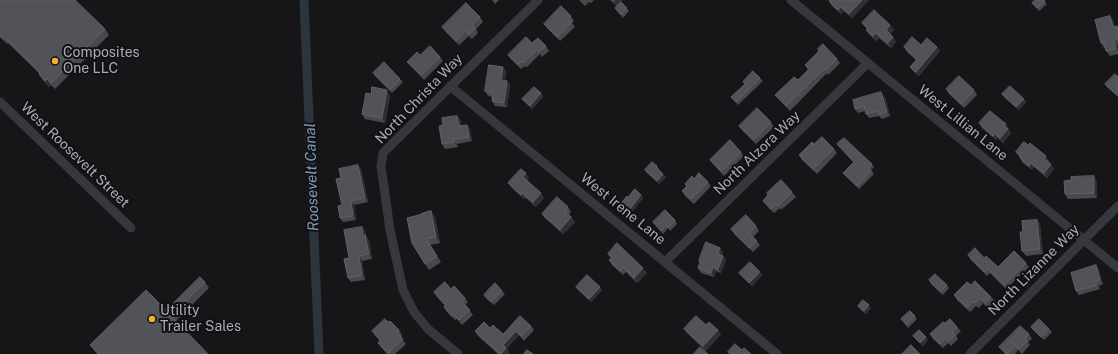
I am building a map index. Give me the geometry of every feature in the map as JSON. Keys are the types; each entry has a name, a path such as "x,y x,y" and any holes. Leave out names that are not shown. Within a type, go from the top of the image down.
{"street":[{"name":"North Christa Way","path":"458,354 428,329 414,312 403,290 390,230 381,166 383,153 538,0"},
{"name":"West Lillian Lane","path":"791,0 1118,268"},
{"name":"North Alzora Way","path":"665,262 868,63"},
{"name":"West Irene Lane","path":"450,86 777,354"},
{"name":"West Roosevelt Street","path":"0,102 131,228"},
{"name":"North Lizanne Way","path":"970,354 1118,206"}],"building":[{"name":"Composites One LLC","path":"0,0 75,0 105,29 51,83 47,79 45,81 39,74 40,73 4,37 2,38 0,35"},
{"path":"862,0 849,14 841,7 838,10 829,1"},
{"path":"1035,0 1045,1 1037,8 1032,3"},
{"path":"621,2 627,8 621,15 615,8"},
{"path":"466,3 480,17 472,25 475,28 469,34 465,31 456,41 442,27"},
{"path":"561,6 571,16 568,19 572,22 557,37 544,24"},
{"path":"874,10 890,25 886,30 893,37 888,43 876,33 873,36 866,30 868,28 862,23"},
{"path":"1110,16 1113,27 1117,26 1118,39 1114,40 1116,49 1106,51 1104,43 1101,43 1095,20"},
{"path":"526,37 532,43 538,38 546,46 539,52 537,50 523,63 522,61 518,65 508,55"},
{"path":"912,37 921,45 927,38 937,47 916,72 910,67 917,59 904,47"},
{"path":"823,44 837,59 825,70 824,69 786,106 775,95 794,77 798,80 809,69 805,65 819,51 818,49"},
{"path":"430,46 440,57 421,75 407,62 417,52 420,55"},
{"path":"384,62 400,79 390,90 373,73"},
{"path":"489,65 503,67 501,80 507,81 504,103 492,101 493,93 485,91"},
{"path":"753,71 760,78 736,102 731,97 745,84 743,82"},
{"path":"1115,74 1118,77 1117,95 1105,84"},
{"path":"959,76 974,90 961,104 946,89"},
{"path":"1010,86 1024,99 1016,107 1002,94"},
{"path":"372,87 387,90 382,118 362,114 366,93 371,94"},
{"path":"534,87 541,93 530,106 522,99"},
{"path":"881,92 887,112 878,114 878,111 866,114 864,106 855,109 853,100"},
{"path":"757,108 771,122 753,140 739,126"},
{"path":"990,111 1006,124 1004,125 1008,129 1000,138 995,134 993,136 979,123"},
{"path":"457,116 459,126 467,125 469,137 454,139 455,142 442,144 439,126 443,125 442,118"},
{"path":"822,137 834,149 813,169 799,155 812,142 814,144"},
{"path":"844,138 872,164 868,168 871,171 857,186 843,173 854,162 837,144"},
{"path":"730,140 741,152 721,171 710,160"},
{"path":"1024,142 1028,145 1030,143 1046,156 1044,159 1051,164 1044,173 1031,163 1029,166 1016,152"},
{"path":"652,162 663,174 657,181 645,170"},
{"path":"358,165 365,198 351,201 353,216 340,218 338,206 342,205 336,179 341,178 339,169"},
{"path":"521,169 526,173 523,177 541,193 533,202 522,193 521,195 508,183"},
{"path":"699,173 708,182 691,199 682,191 687,186 685,184 692,176 694,179"},
{"path":"1094,176 1094,193 1065,194 1064,181 1071,180 1071,177"},
{"path":"781,180 792,192 778,206 776,204 771,209 763,201 768,195 767,193"},
{"path":"635,189 641,195 626,214 618,207"},
{"path":"557,197 568,207 565,211 571,217 560,230 542,214"},
{"path":"665,210 675,220 668,228 666,225 661,231 653,222"},
{"path":"431,211 436,237 426,239 437,256 425,264 412,243 407,218"},
{"path":"746,215 756,226 749,233 757,241 749,248 731,229"},
{"path":"1037,220 1040,249 1022,251 1020,232 1023,232 1022,221"},
{"path":"362,227 363,236 365,235 369,254 359,256 362,275 348,278 344,259 349,258 344,230"},
{"path":"706,242 720,248 718,254 723,256 718,269 713,267 711,273 698,268"},
{"path":"617,243 643,268 634,278 623,267 620,271 609,260 612,257 608,254"},
{"path":"975,248 984,258 986,256 998,267 1014,251 1026,263 1004,285 988,269 984,272 968,255"},
{"path":"750,262 760,272 749,283 739,273"},
{"path":"1096,265 1100,280 1095,281 1097,285 1076,291 1071,273"},
{"path":"935,274 947,285 940,292 929,280"},
{"path":"587,275 600,287 589,299 576,287"},
{"name":"Utility Trailer Sales","path":"200,277 205,282 171,316 208,354 99,354 90,345 146,290 166,310"},
{"path":"975,281 991,297 985,303 980,298 975,303 973,301 967,308 954,295 967,282 971,285"},
{"path":"445,282 451,289 454,286 465,298 461,301 470,310 459,320 453,314 452,316 444,307 446,305 434,292"},
{"path":"495,283 502,291 491,302 484,295"},
{"path":"863,300 869,305 864,311 858,306"},
{"path":"910,311 915,316 906,324 901,319"},
{"path":"520,316 531,326 521,336 516,331 503,345 506,348 501,354 475,331 484,322 490,328 493,325 503,334"},
{"path":"696,316 706,325 709,322 718,330 703,346 684,329"},
{"path":"385,319 388,322 390,321 399,330 397,332 403,339 388,353 378,343 380,340 372,331"},
{"path":"950,319 957,327 952,332 955,335 948,341 945,338 940,344 930,334 943,322 945,323"},
{"path":"1039,319 1049,329 1041,337 1031,327"},
{"path":"1020,326 1029,334 1025,338 1027,341 1019,349 1015,346 1007,354 999,347"},
{"path":"919,330 926,337 920,343 913,336"},
{"path":"735,344 742,350 744,348 751,354 730,354 728,352"},
{"path":"911,345 920,354 902,354"},
{"path":"700,347 708,354 694,354"},
{"path":"527,350 533,354 524,354"}],"waterway":[{"name":"Roosevelt Canal","path":"304,0 319,354"}],"place":[{"name":"Composites One LLC","path":"55,61"},
{"name":"Utility Trailer Sales","path":"152,319"}]}
